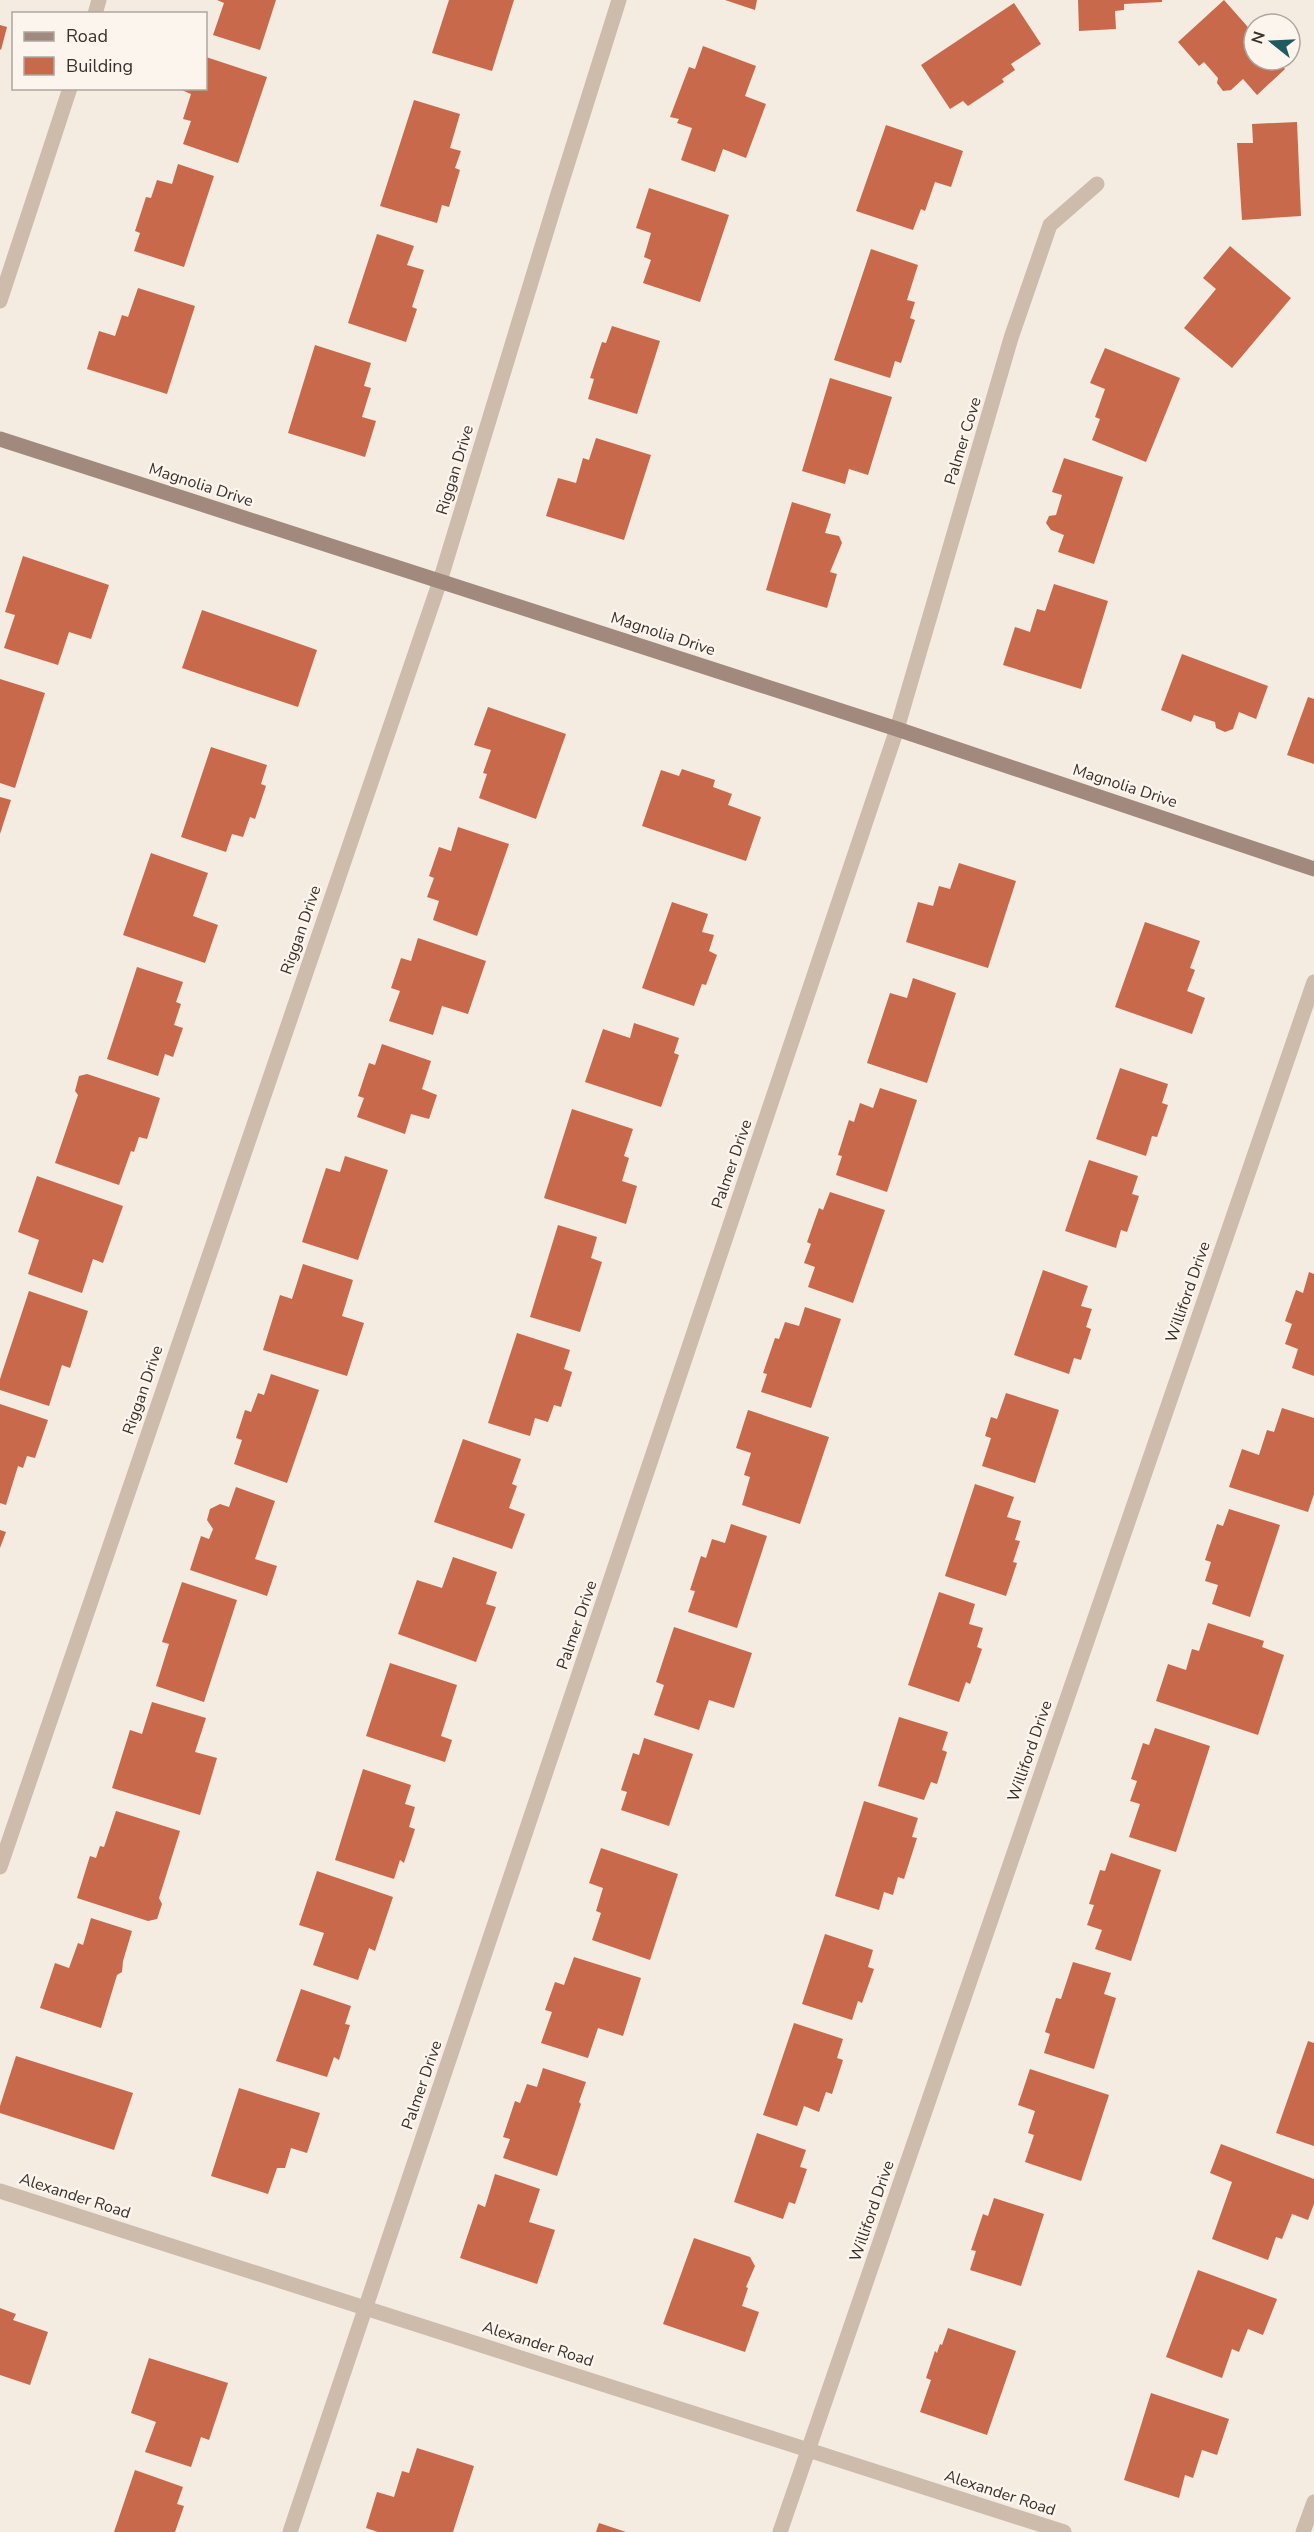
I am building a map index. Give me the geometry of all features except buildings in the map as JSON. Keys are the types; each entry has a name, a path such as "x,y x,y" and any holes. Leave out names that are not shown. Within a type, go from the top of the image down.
{"street":[{"name":"Riggan Drive","path":"0,1867 440,581 556,197 620,0"},
{"path":"0,301 69,90"},
{"name":"Palmer Cove","path":"897,729 1011,338 1050,225 1097,184"},
{"name":"Magnolia Drive","path":"0,439 897,729 1314,869"},
{"name":"Palmer Drive","path":"290,2532 897,729"},
{"name":"Williford Drive","path":"780,2532 1314,982"},
{"name":"Alexander Road","path":"0,2191 1064,2532"},
{"path":"1303,2532 1314,2502"}]}
